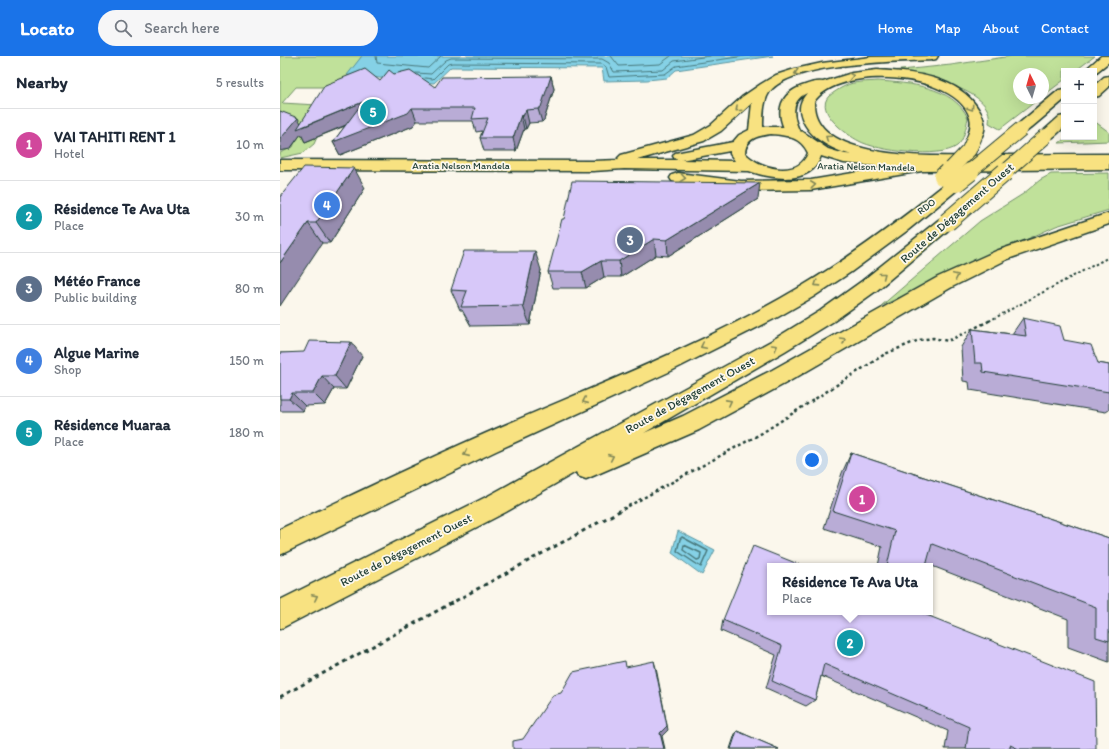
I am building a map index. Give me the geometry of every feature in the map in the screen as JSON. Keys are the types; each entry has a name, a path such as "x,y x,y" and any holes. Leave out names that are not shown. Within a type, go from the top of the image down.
{"main road":[{"path":"596,166 699,138 716,128 747,100 786,76 817,67 932,56"},
{"path":"1094,68 1108,56"},
{"path":"794,134 788,121 787,105 795,94 805,89 852,76 884,73 909,76 929,81 961,96 976,116 978,124 969,150 949,180"},
{"path":"1097,90 1109,80"},
{"path":"830,82 819,89 808,100 806,110 808,120 826,137 842,147 863,154 889,158 923,160 1109,159"},
{"path":"756,132 755,120 757,108 761,96 769,86"},
{"name":"Route de Dégagement Ouest","path":"949,180 1021,129 1061,96"},
{"name":"Route de Dégagement Ouest","path":"280,615 497,504 778,346 827,316 881,277 947,222 1061,123"},
{"name":"Aratia Nelson Mandela","path":"280,165 596,166 624,164 699,154 738,145 744,137 756,132 771,130 794,134 805,139 813,146 815,157 809,165"},
{"path":"738,145 737,154 744,163 749,166"},
{"path":"813,146 823,152 844,158 922,166 1109,164"},
{"name":"Aratia Nelson Mandela","path":"624,164 749,166 764,172 781,174 796,171 809,165 922,166"},
{"path":"547,166 632,171 741,186 780,186 811,185 922,166"},
{"name":"RDO","path":"280,542 462,456 625,383 755,320 807,291 850,263 897,228 949,180"},
{"path":"497,504 580,471 691,422 780,376 927,291 1002,255 1109,218"}],"path":[{"path":"280,697 762,433 885,354 919,340 933,338 948,341 958,337 1109,257"}],"green space":[{"path":"280,56 362,56 324,107 318,135 314,144 303,153 280,158 280,153 293,147 295,142 280,122","holes":["296,87 329,87 317,105 282,103"]},
{"path":"1012,56 1095,56 1079,68 1061,68 1061,82 1049,91 1049,68 1013,68 1013,104 1032,104 1000,129 989,123 988,111 980,100 967,92 952,85 934,80 891,71 951,65"},
{"path":"878,81 903,83 929,88 952,99 961,107 968,118 964,134 959,144 949,150 937,152 908,152 868,145 847,134 829,115 825,102 829,96 849,84"},
{"path":"1097,123 1109,132 1109,141 1059,143 1063,140 1097,140"},
{"path":"1109,173 1109,210 1056,226 881,306 980,221 1023,194 1040,180 1051,174"}],"water":[{"path":"362,56 773,56 676,70 667,78 647,80 604,81 602,68 451,67 434,83 347,75"},
{"path":"678,531 715,550 702,575 672,553"}],"building":[{"path":"365,69 380,81 389,70 394,74 410,70 435,87 442,77 551,76 541,107 538,109 526,110 523,116 521,115 513,138 480,138 488,118 472,119 475,108 412,108 408,113 333,142 363,102 297,129 325,85"},
{"path":"280,111 298,118 280,138"},
{"path":"304,167 354,168 316,223 308,223 280,263 280,197"},
{"path":"572,181 760,183 667,240 654,239 619,261 601,261 582,272 548,272 562,219 564,219"},
{"path":"464,251 535,251 523,306 461,307 467,291 451,290"},
{"path":"1023,318 1060,326 1064,340 1091,345 1098,363 1109,365 1109,392 983,372 982,363 975,363 972,329 1026,336"},
{"path":"309,341 351,342 335,376 322,376 313,393 292,393 289,399 280,399 280,353 304,352"},
{"path":"851,453 1109,538 1109,641 1096,637 1096,607 932,544 927,563 888,563 895,531 833,511"},
{"path":"753,546 796,563 767,563 767,615 927,615 1095,682 1096,749 1019,749 1010,745 1010,749 966,749 969,727 824,664 815,700 772,681 782,646 723,620"},
{"path":"625,661 626,667 654,661 667,726 660,733 664,749 513,749 513,741 523,739 553,695 561,693 573,672"},
{"path":"737,731 779,749 731,749"}],"place":[{"name":"Résidence Muaraa","path":"373,112"},
{"name":"Algue Marine","path":"327,205"},
{"name":"Météo France","path":"630,240"},
{"name":"VAI TAHITI RENT 1","path":"862,499"},
{"name":"Résidence Te Ava Uta","path":"850,643"}]}
